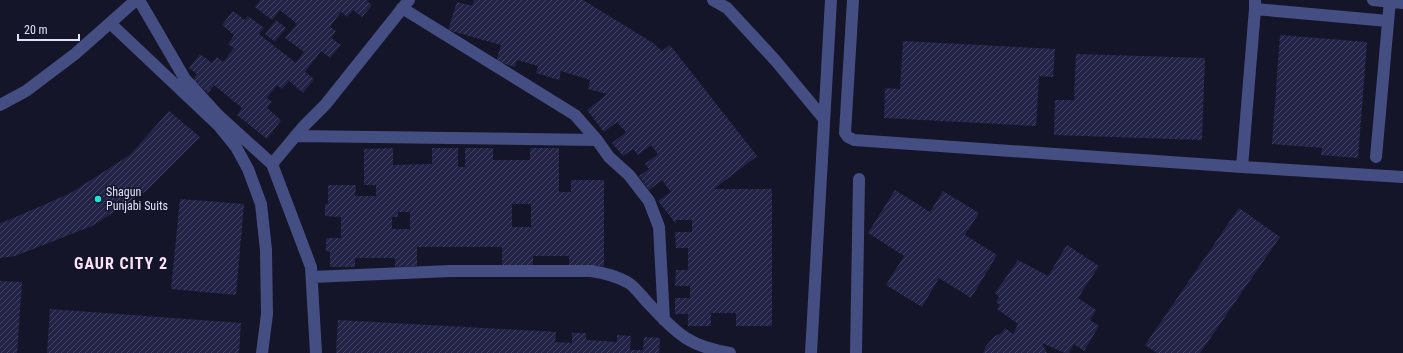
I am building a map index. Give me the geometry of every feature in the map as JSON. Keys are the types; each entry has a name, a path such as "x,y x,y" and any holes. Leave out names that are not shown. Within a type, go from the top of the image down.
{"street":[{"path":"0,105 26,91 75,54 136,0"},
{"path":"139,0 185,79 219,116 272,164 311,267 316,353"},
{"path":"713,0 727,8 775,60 824,119"},
{"path":"810,353 831,0"},
{"path":"853,0 845,133 848,138 1242,167 1403,177"},
{"path":"1373,0 1403,3"},
{"path":"1376,157 1390,1"},
{"path":"272,164 295,136 325,105 406,4 575,115 597,140 609,157 629,175 649,201 659,227 664,320"},
{"path":"1242,167 1255,5 1388,22"},
{"path":"110,23 219,126 236,147 248,169 261,204 266,250 268,314 262,353"},
{"path":"295,136 597,140"},
{"path":"856,353 859,179"},
{"path":"312,277 450,271 591,271 611,275 628,282 675,332 692,343 710,350 730,353"}],"building":[{"path":"260,0 368,0 367,1 372,5 362,17 353,10 347,17 341,12 330,27 336,31 331,38 341,45 330,58 321,51 305,72 314,79 303,93 289,81 282,89 277,85 267,98 272,102 267,108 281,120 267,139 237,115 242,108 214,85 208,93 193,80 197,74 189,68 200,54 212,63 217,57 223,62 234,48 228,44 234,35 222,25 233,11 245,20 248,16 264,28 259,34 296,63 304,52 285,38 297,24 280,10 272,20 255,7"},
{"path":"474,0 583,0 653,43 662,51 670,45 757,156 714,189 772,189 772,326 736,326 736,313 711,313 711,326 688,326 688,314 675,314 675,298 690,298 690,286 675,286 676,270 688,270 688,248 676,248 675,232 692,232 692,220 676,220 676,224 658,201 671,192 662,180 649,190 639,176 649,169 645,164 658,154 651,145 638,155 633,149 623,156 612,143 626,132 617,122 604,132 587,110 607,94 588,89 590,80 561,71 559,80 536,73 538,66 517,60 515,67 496,61 501,45 448,30 457,2 472,6"},
{"path":"276,20 286,28 275,42 265,34"},
{"path":"1280,35 1367,42 1358,158 1321,155 1322,148 1272,144"},
{"path":"903,41 1055,49 1053,77 1039,76 1036,126 884,118 885,88 900,89"},
{"path":"1076,54 1205,58 1202,140 1054,135 1055,100 1074,100"},
{"path":"169,111 200,137 146,191 92,226 15,256 0,258 0,223 69,194 130,155"},
{"path":"393,148 393,165 432,164 432,148 458,148 458,167 465,167 465,148 493,148 493,160 530,160 530,148 559,148 559,192 571,192 571,180 604,180 604,266 569,266 569,256 533,256 533,266 502,266 502,247 417,247 417,266 395,267 395,258 355,258 355,267 330,267 330,252 326,251 326,238 341,238 341,217 325,216 325,204 328,204 328,185 356,185 355,196 376,196 376,185 364,185 364,149","holes":["512,204 531,204 531,227 512,227","398,212 410,212 410,229 392,229 392,217 398,217"]},
{"path":"895,190 930,212 943,191 979,213 965,235 997,255 971,298 939,278 922,307 886,285 904,256 868,233"},
{"path":"180,199 244,204 236,295 171,289"},
{"path":"1239,208 1280,237 1200,353 1157,353 1145,345"},
{"path":"1067,245 1099,266 1078,298 1096,310 1090,320 1099,326 1084,351 1074,344 1069,353 1065,353 1042,343 1047,353 983,353 986,346 995,336 1002,333 1005,328 1013,334 1018,324 997,309 1000,305 996,302 999,297 995,293 1018,260 1048,276"},
{"path":"0,281 22,282 17,353 0,353"},
{"path":"50,309 241,323 239,353 47,353"},
{"path":"338,320 556,332 555,342 572,343 572,333 586,333 586,340 617,342 617,335 631,336 630,350 643,350 644,337 660,338 659,353 336,353"}],"place":[{"name":"Shagun Punjabi Suits","path":"98,199"}],"district":[{"name":"GAUR CITY 2","path":"121,263"}]}
